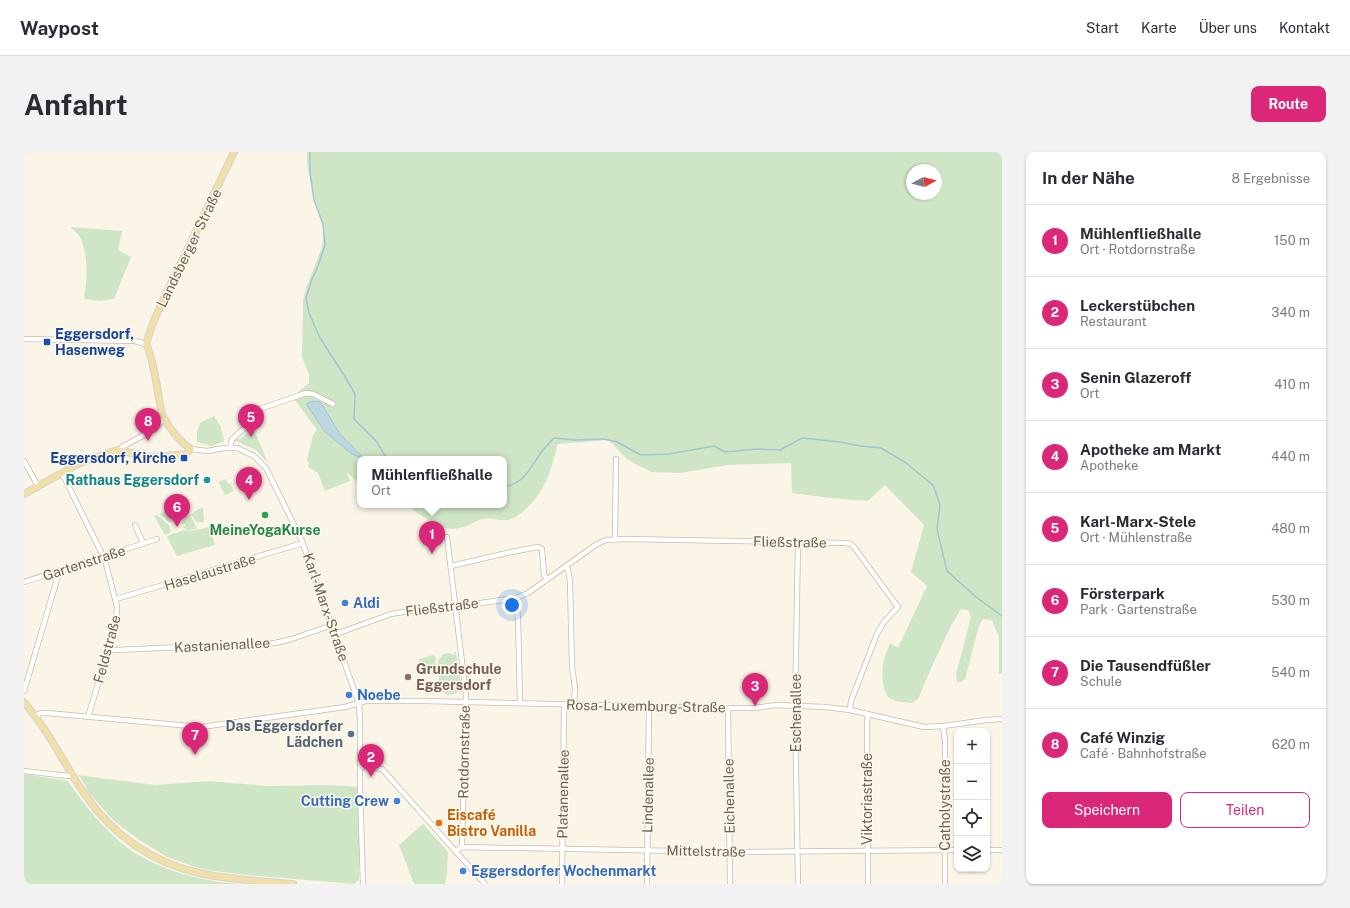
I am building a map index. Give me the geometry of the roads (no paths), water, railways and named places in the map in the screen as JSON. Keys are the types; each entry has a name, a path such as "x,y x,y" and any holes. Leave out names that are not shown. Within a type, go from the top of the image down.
{"main road":[{"name":"Landsberger Straße","path":"146,344 164,298 234,152"},
{"path":"24,494 85,460 111,452 121,450 144,456 156,457 186,454 189,452 191,449 184,443 164,418 146,344"},
{"path":"24,702 49,734 92,805 110,826 131,843 173,865 199,873 231,878 293,884"}],"street":[{"path":"24,339 135,341 146,344"},
{"path":"191,449 207,451 230,448 233,438 248,425 251,415 260,409 306,393 313,394 333,404"},
{"path":"121,450 122,447 155,429 164,418"},
{"name":"Karl-Marx-Straße","path":"230,448 237,448 254,456 266,468 303,543 336,634 359,704 363,884"},
{"path":"615,539 616,459"},
{"path":"24,461 38,486"},
{"name":"Feldstraße","path":"62,473 104,556 116,599 117,615 88,717"},
{"name":"Gartenstraße","path":"136,525 143,543"},
{"name":"Rotdornstraße","path":"447,538 463,669 465,702 462,847"},
{"name":"Gartenstraße","path":"24,582 157,539"},
{"name":"Fließstraße","path":"336,634 391,614 516,598 528,593 597,544 606,540 851,544 898,607 884,622 877,634 851,701 850,710"},
{"name":"Eschenallee","path":"798,542 795,706 798,884"},
{"name":"Haselaustraße","path":"116,599 303,543"},
{"path":"451,566 538,547 542,549 544,575 547,580"},
{"path":"566,566 570,581 574,705"},
{"path":"24,691 58,576 57,572"},
{"path":"516,598 520,703"},
{"name":"Kastanienallee","path":"108,648 115,650 275,643 303,636 332,625"},
{"name":"Rosa-Luxemburg-Straße","path":"35,716 41,713 47,713 201,727 373,701 728,708 755,708 776,705 850,710 916,726 943,726 1002,719"},
{"name":"Platanenallee","path":"562,884 564,705"},
{"name":"Lindenallee","path":"647,884 649,707"},
{"name":"Eichenallee","path":"728,708 730,884"},
{"name":"Viktoriastraße","path":"868,714 868,884"},
{"name":"Catholystraße","path":"943,726 945,740 945,884"},
{"path":"360,767 382,769 485,884"},
{"path":"24,771 69,776 72,774"},
{"path":"456,851 462,847"},
{"name":"Mittelstraße","path":"462,847 730,852 954,850"},
{"path":"990,850 1002,850"}],"water":[{"path":"313,401 320,402 340,434 361,456 352,454 325,432 307,403"}],"waterway":[{"path":"310,152 310,171 314,200 323,224 325,245 306,298 309,313 320,338 355,394 354,419 377,442 385,456"},
{"path":"507,486 517,482 525,475 543,450 554,438 575,440 604,439 617,442 641,455 669,454 714,446 725,452 757,449 780,450 802,438 881,448 906,463 933,485 940,505 937,529 947,571 976,597 1002,616"}],"place":[{"name":"Eggersdorf, Hasenweg","path":"47,342"},
{"name":"Karl-Marx-Stele","path":"251,437"},
{"name":"Café Winzig","path":"148,441"},
{"name":"Eggersdorf, Kirche","path":"184,458"},
{"name":"Rathaus Eggersdorf","path":"207,480"},
{"name":"Apotheke am Markt","path":"249,500"},
{"name":"MeineYogaKurse","path":"265,515"},
{"name":"Försterpark","path":"177,527"},
{"name":"Mühlenfließhalle","path":"432,554"},
{"name":"Aldi","path":"345,603"},
{"name":"Grundschule Eggersdorf","path":"408,677"},
{"name":"Noebe","path":"349,695"},
{"name":"Senin Glazeroff","path":"755,706"},
{"name":"Das Eggersdorfer Lädchen","path":"351,734"},
{"name":"Die Tausendfüßler","path":"195,755"},
{"name":"Leckerstübchen","path":"371,777"},
{"name":"Cutting Crew","path":"397,801"},
{"name":"Eiscafé Bistro Vanilla","path":"439,823"},
{"name":"Eggersdorfer Wochenmarkt","path":"463,871"}]}
